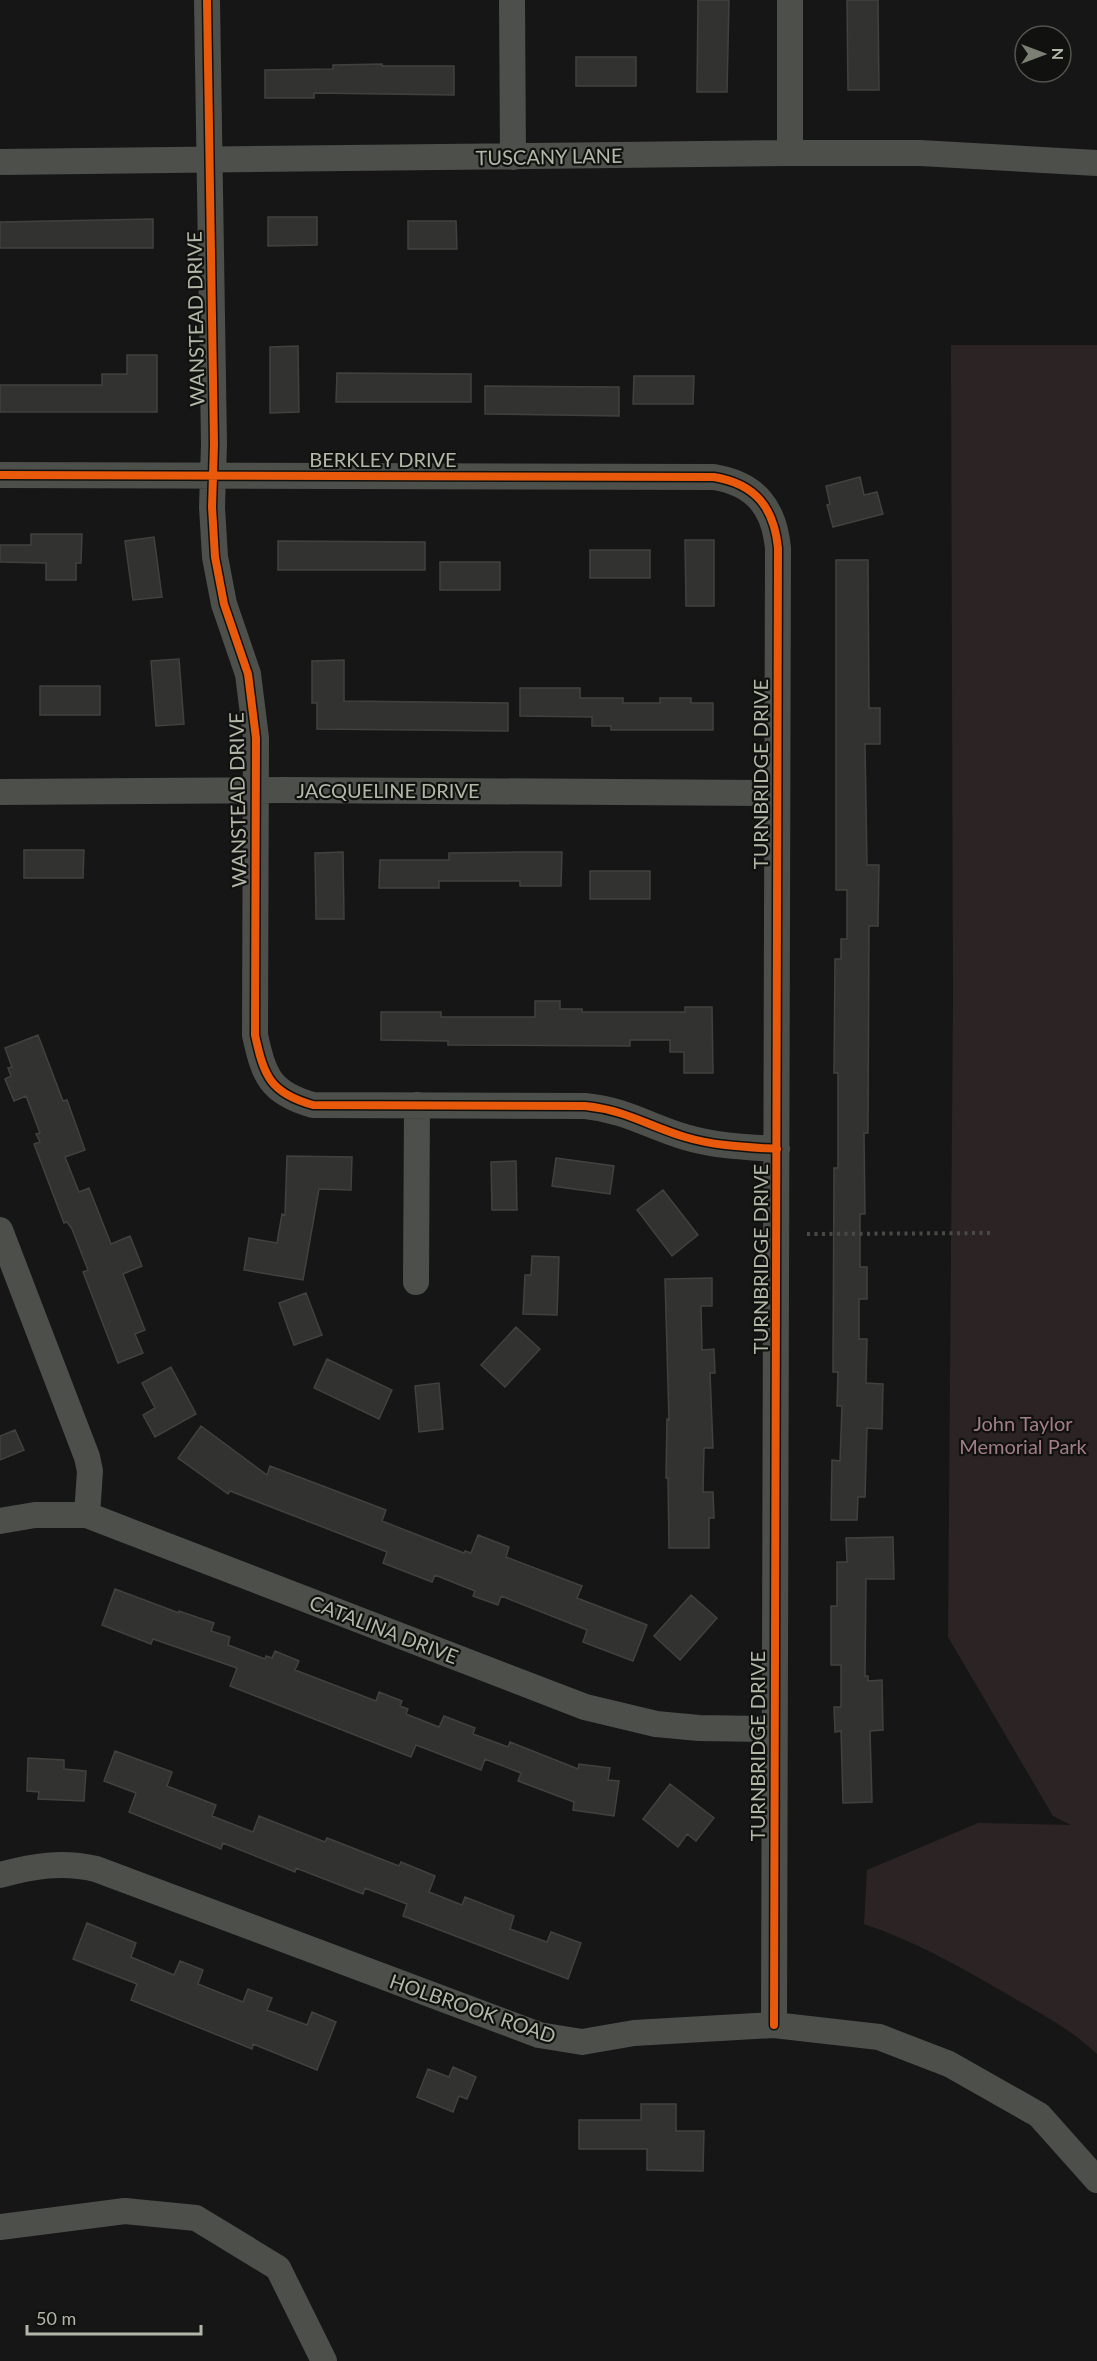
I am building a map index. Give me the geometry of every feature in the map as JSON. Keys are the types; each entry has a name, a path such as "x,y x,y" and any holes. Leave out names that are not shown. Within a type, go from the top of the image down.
{"street":[{"name":"WANSTEAD DRIVE","path":"207,0 214,475 212,507 215,557 224,604 249,684 256,738 255,1035 261,1065 268,1079 280,1091 296,1100 313,1105 585,1106 621,1112 701,1142 777,1149"},
{"path":"512,0 513,157"},
{"path":"790,0 790,153"},
{"name":"TUSCANY LANE","path":"0,162 920,153 1097,163"},
{"name":"BERKLEY DRIVE","path":"0,475 714,477 740,484 759,498"},
{"name":"TURNBRIDGE DRIVE","path":"759,498 772,519 778,548 773,1729 774,2025"},
{"name":"JACQUELINE DRIVE","path":"0,792 256,790 776,793"},
{"path":"416,1282 417,1105"},
{"path":"0,1230 87,1457 90,1471 87,1515"},
{"name":"CATALINA DRIVE","path":"0,1521 35,1515 87,1515 585,1707 656,1724 699,1728 773,1729"},
{"name":"HOLBROOK ROAD","path":"0,1875 24,1868 55,1864 96,1869 539,2036 582,2042 634,2033 774,2025 879,2037 949,2064 1040,2115 1097,2180"},
{"path":"0,2227 125,2211 196,2218 278,2268 324,2361"}],"path":[{"path":"807,1234 993,1233"}],"green space":[{"name":"John Taylor Memorial Park","path":"951,345 1097,345 1097,2054 1058,2024 961,1968 904,1939 864,1924 867,1870 978,1823 1071,1825 1053,1816 948,1637 953,1002"}],"building":[{"path":"698,0 729,0 727,92 697,92"},
{"path":"847,0 878,0 879,90 848,90"},
{"path":"576,57 636,57 636,86 576,86"},
{"path":"382,64 382,66 454,66 454,95 314,93 314,98 265,98 265,70 333,69 333,65"},
{"path":"268,217 317,217 317,245 268,246"},
{"path":"153,219 153,248 0,248 0,222"},
{"path":"408,221 456,221 457,249 408,249"},
{"path":"298,346 299,412 270,413 270,347"},
{"path":"127,355 157,355 157,412 0,412 0,385 102,385 102,374 127,374"},
{"path":"337,373 471,374 471,402 336,402"},
{"path":"634,376 694,376 693,404 633,404"},
{"path":"485,386 619,387 619,416 485,414"},
{"path":"860,477 864,495 877,492 883,514 833,527 827,505 830,504 826,486"},
{"path":"31,534 82,534 81,563 76,563 76,580 46,580 46,563 0,562 0,545 31,545"},
{"path":"154,537 162,597 133,600 125,541"},
{"path":"685,540 714,540 714,606 686,606"},
{"path":"278,541 425,542 425,570 278,570"},
{"path":"590,550 650,550 650,578 590,578"},
{"path":"836,560 868,560 869,708 880,708 880,744 865,744 867,865 879,865 878,926 869,926 868,1133 864,1133 865,1214 860,1214 860,1267 867,1267 867,1299 859,1299 859,1339 867,1339 866,1383 883,1384 882,1429 867,1428 865,1497 858,1497 857,1520 831,1520 832,1460 840,1461 842,1406 837,1406 838,1372 833,1372 834,1168 838,1168 838,1073 834,1073 835,959 841,959 841,939 847,939 847,890 836,890"},
{"path":"440,562 500,562 500,590 440,590"},
{"path":"179,659 184,724 156,726 151,661"},
{"path":"344,660 344,701 508,703 508,731 317,729 317,703 312,703 312,661"},
{"path":"40,686 100,686 100,715 40,715"},
{"path":"520,688 580,688 580,698 623,698 623,703 660,703 660,698 691,698 691,703 713,703 713,730 611,730 611,726 592,726 592,717 520,716"},
{"path":"24,850 84,850 83,878 24,878"},
{"path":"343,852 344,919 316,919 315,853"},
{"path":"562,852 561,886 520,886 520,881 439,881 439,888 379,888 380,860 449,860 449,853"},
{"path":"590,871 650,871 650,899 590,899"},
{"path":"535,1001 560,1001 560,1009 582,1009 582,1012 685,1012 685,1007 712,1007 713,1073 684,1073 684,1052 670,1052 670,1040 630,1040 630,1046 448,1045 448,1041 381,1040 381,1012 441,1012 441,1017 535,1017"},
{"path":"38,1035 63,1101 67,1100 85,1150 65,1157 79,1192 89,1188 111,1244 130,1236 142,1266 123,1274 145,1330 135,1334 143,1353 118,1363 83,1272 88,1270 72,1229 67,1222 64,1223 34,1144 40,1142 36,1134 40,1133 26,1096 14,1101 5,1079 11,1076 8,1068 12,1067 5,1048"},
{"path":"287,1156 352,1157 351,1190 319,1189 303,1280 244,1270 249,1238 277,1243 282,1214 285,1215"},
{"path":"556,1158 614,1166 610,1194 552,1186"},
{"path":"516,1161 517,1210 492,1210 491,1162"},
{"path":"663,1190 698,1235 672,1256 637,1210"},
{"path":"532,1256 559,1257 557,1315 523,1314 525,1275 531,1275"},
{"path":"712,1278 712,1306 701,1306 702,1350 714,1349 715,1373 710,1373 713,1448 704,1448 703,1492 713,1492 714,1518 709,1518 709,1548 669,1548 668,1478 666,1478 667,1419 669,1420 665,1279"},
{"path":"306,1293 322,1335 294,1345 279,1303"},
{"path":"516,1327 540,1349 505,1387 481,1365"},
{"path":"327,1359 392,1390 379,1419 314,1388"},
{"path":"171,1367 196,1414 155,1437 143,1415 155,1408 142,1383"},
{"path":"439,1383 443,1429 419,1432 415,1386"},
{"path":"201,1426 267,1475 270,1466 386,1510 382,1521 464,1553 465,1551 471,1553 478,1535 509,1547 506,1557 582,1586 577,1598 647,1625 633,1661 583,1642 587,1630 501,1596 498,1605 473,1596 475,1591 435,1575 432,1582 383,1563 387,1552 230,1491 228,1494 178,1458"},
{"path":"15,1430 24,1450 0,1460 0,1436"},
{"path":"893,1537 894,1579 866,1579 865,1676 868,1676 868,1681 882,1680 883,1730 870,1731 872,1802 843,1803 841,1731 835,1732 834,1707 841,1707 841,1665 831,1665 831,1606 837,1606 837,1562 847,1562 846,1538"},
{"path":"115,1589 179,1613 179,1611 214,1623 211,1631 230,1637 228,1645 265,1659 266,1656 272,1658 275,1651 299,1661 295,1670 376,1701 379,1692 402,1701 400,1706 408,1709 406,1714 439,1727 444,1716 475,1728 473,1734 508,1747 510,1742 578,1769 579,1764 610,1768 608,1780 619,1781 614,1816 573,1810 574,1802 518,1781 521,1773 485,1759 481,1770 416,1745 411,1757 230,1686 237,1668 153,1639 151,1644 102,1625"},
{"path":"691,1595 717,1618 680,1660 654,1636"},
{"path":"115,1751 172,1772 167,1786 216,1805 212,1816 253,1832 259,1816 325,1842 327,1838 399,1866 401,1862 435,1876 429,1892 462,1905 465,1897 514,1916 510,1929 547,1942 551,1932 581,1943 568,1979 403,1916 407,1904 365,1888 363,1894 296,1868 295,1872 223,1843 221,1849 129,1812 136,1793 104,1781"},
{"path":"28,1758 64,1760 64,1769 86,1771 84,1801 38,1799 39,1792 27,1791"},
{"path":"670,1784 714,1818 696,1841 687,1834 678,1847 643,1819"},
{"path":"87,1923 136,1943 131,1957 174,1975 180,1961 203,1970 198,1984 243,2002 248,1989 272,1998 267,2010 307,2025 312,2012 336,2022 317,2070 253,2044 252,2049 131,2000 137,1984 73,1959"},
{"path":"453,2067 476,2077 467,2099 459,2096 453,2112 417,2097 428,2069 449,2077"},
{"path":"641,2104 676,2104 676,2131 704,2131 703,2171 647,2170 647,2149 579,2149 579,2120 641,2120"}],"cycle path":[{"path":"207,0 214,444 212,507 215,557 224,604 248,674 256,738 255,1035 266,1072 271,1081 287,1095 313,1105 585,1106 613,1111 696,1140 731,1146 777,1149"},
{"path":"0,475 714,477 741,485 752,492 767,510 776,534 778,548 774,2025"}]}
